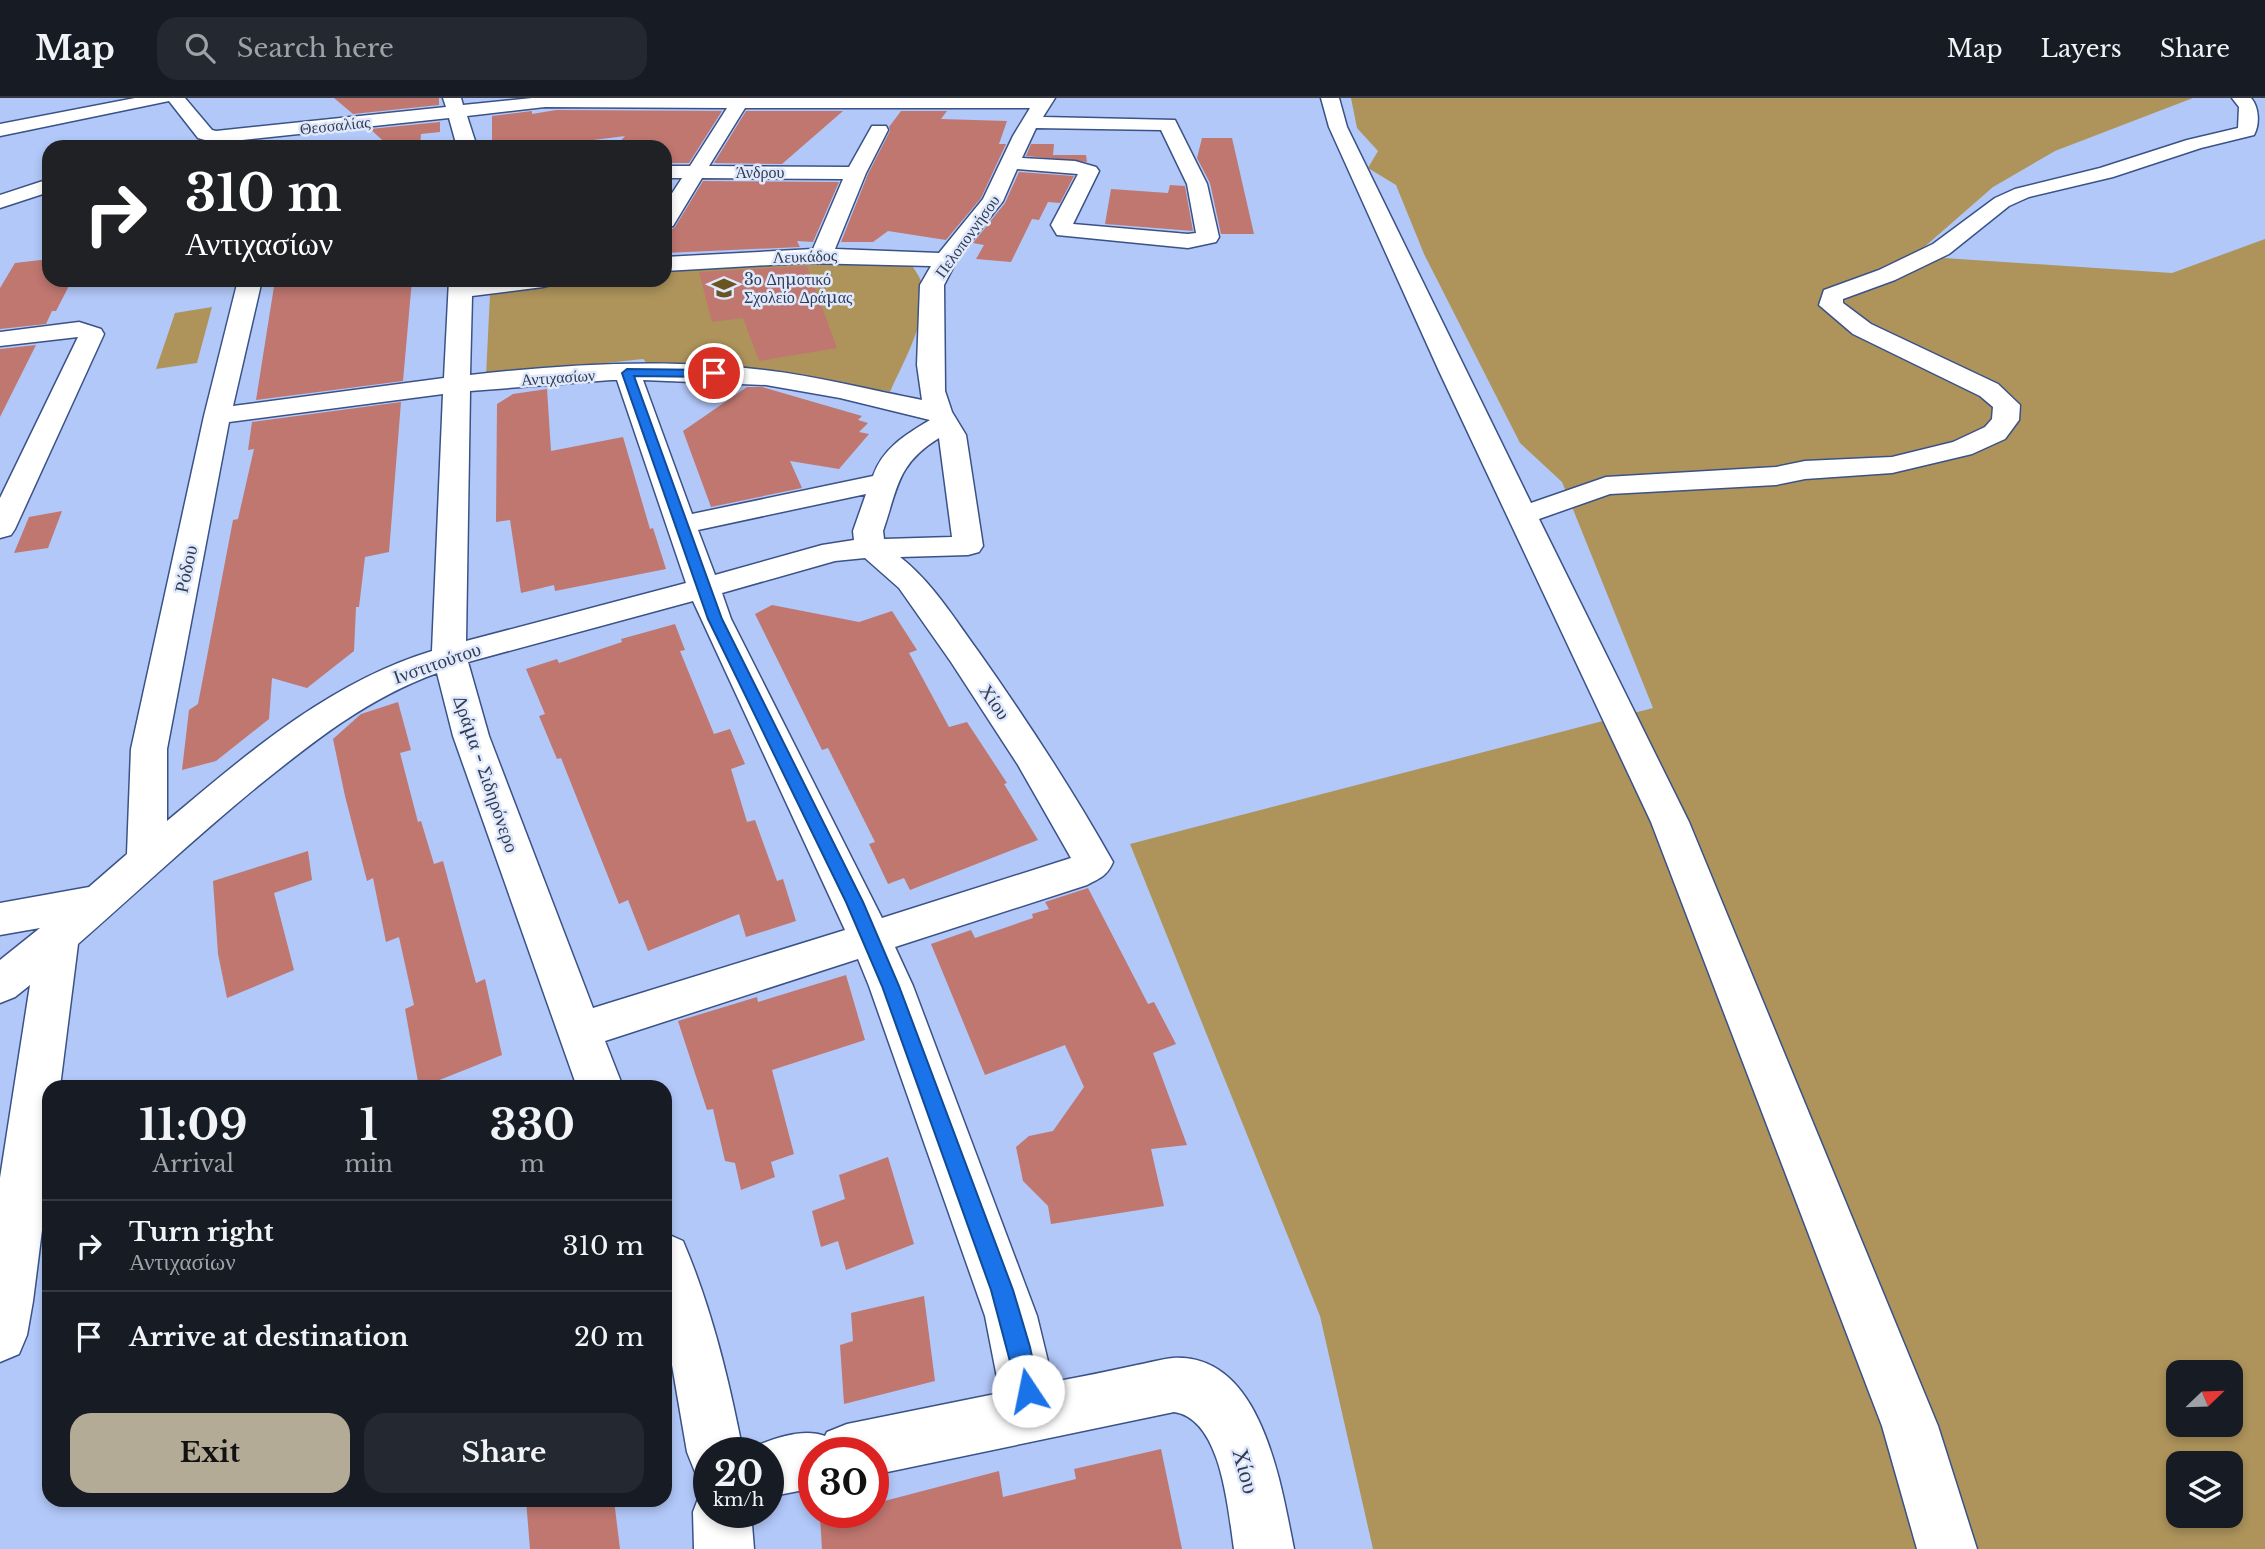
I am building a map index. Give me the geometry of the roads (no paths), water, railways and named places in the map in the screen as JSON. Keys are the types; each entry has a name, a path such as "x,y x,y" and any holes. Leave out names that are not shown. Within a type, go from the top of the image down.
{"street":[{"path":"35,98 60,138"},
{"path":"0,130 162,98"},
{"name":"Θεσσαλίας","path":"176,98 205,134 235,140"},
{"path":"1330,98 1338,127 1521,515 1670,822 1910,1426 1947,1549"},
{"path":"1521,515 1551,507 1606,486 1776,476 1805,470 1892,465 1962,448 1995,433 2005,420 2007,405 1989,390 1862,329 1831,305 1832,295 1887,275 1941,249 2002,202 2022,193 2106,173 2194,144 2247,131 2248,106 2241,98"},
{"name":"Θεσσαλίας","path":"249,140 326,126 460,122 545,102 660,100 1040,108 1084,125 1168,124 1197,184 1208,237 1188,242 1065,230 1062,225 1089,171 1072,166 1012,163"},
{"path":"672,211 742,101"},
{"path":"326,126 336,106"},
{"name":"Πελοποννήσου","path":"968,546 952,435 932,391 932,290 946,260 993,201 1040,108"},
{"path":"822,254 856,173 879,130"},
{"name":"Άνδρου","path":"672,172 856,173"},
{"path":"0,202 42,187"},
{"name":"Λευκάδος","path":"672,263 822,254 871,254 946,260"},
{"name":"Ρόδου","path":"147,861 149,749 218,416 248,287"},
{"name":"Δράμα - Σιδηρόνερο","path":"461,287 449,583 449,655 471,736 597,1080"},
{"path":"0,339 79,329 92,334 0,528"},
{"path":"627,373 704,589 731,655 872,938 1011,1316 1032,1413 889,1443"},
{"name":"Αντιχασίων","path":"218,416 458,384 627,373 743,375 942,417"},
{"path":"873,549 868,531 892,462 942,417"},
{"path":"681,525 884,482"},
{"name":"Ινστιτούτου","path":"0,985 58,939 205,809 328,714 384,682 449,655 704,589 833,552 968,546"},
{"name":"Χίου","path":"872,938 1087,868 1093,862 1034,759 914,586 898,568 873,549"},
{"path":"0,919 102,901"},
{"path":"579,1031 872,938"},
{"path":"0,1335 58,939"},
{"path":"672,1280 699,1366 712,1437"},
{"name":"Χίου","path":"1032,1413 1184,1384 1202,1389 1214,1398 1240,1445 1264,1549"},
{"path":"723,1528 724,1549"}],"place":[{"name":"3ο Δημοτικό Σχολείο Δράμας","path":"724,288"}]}
